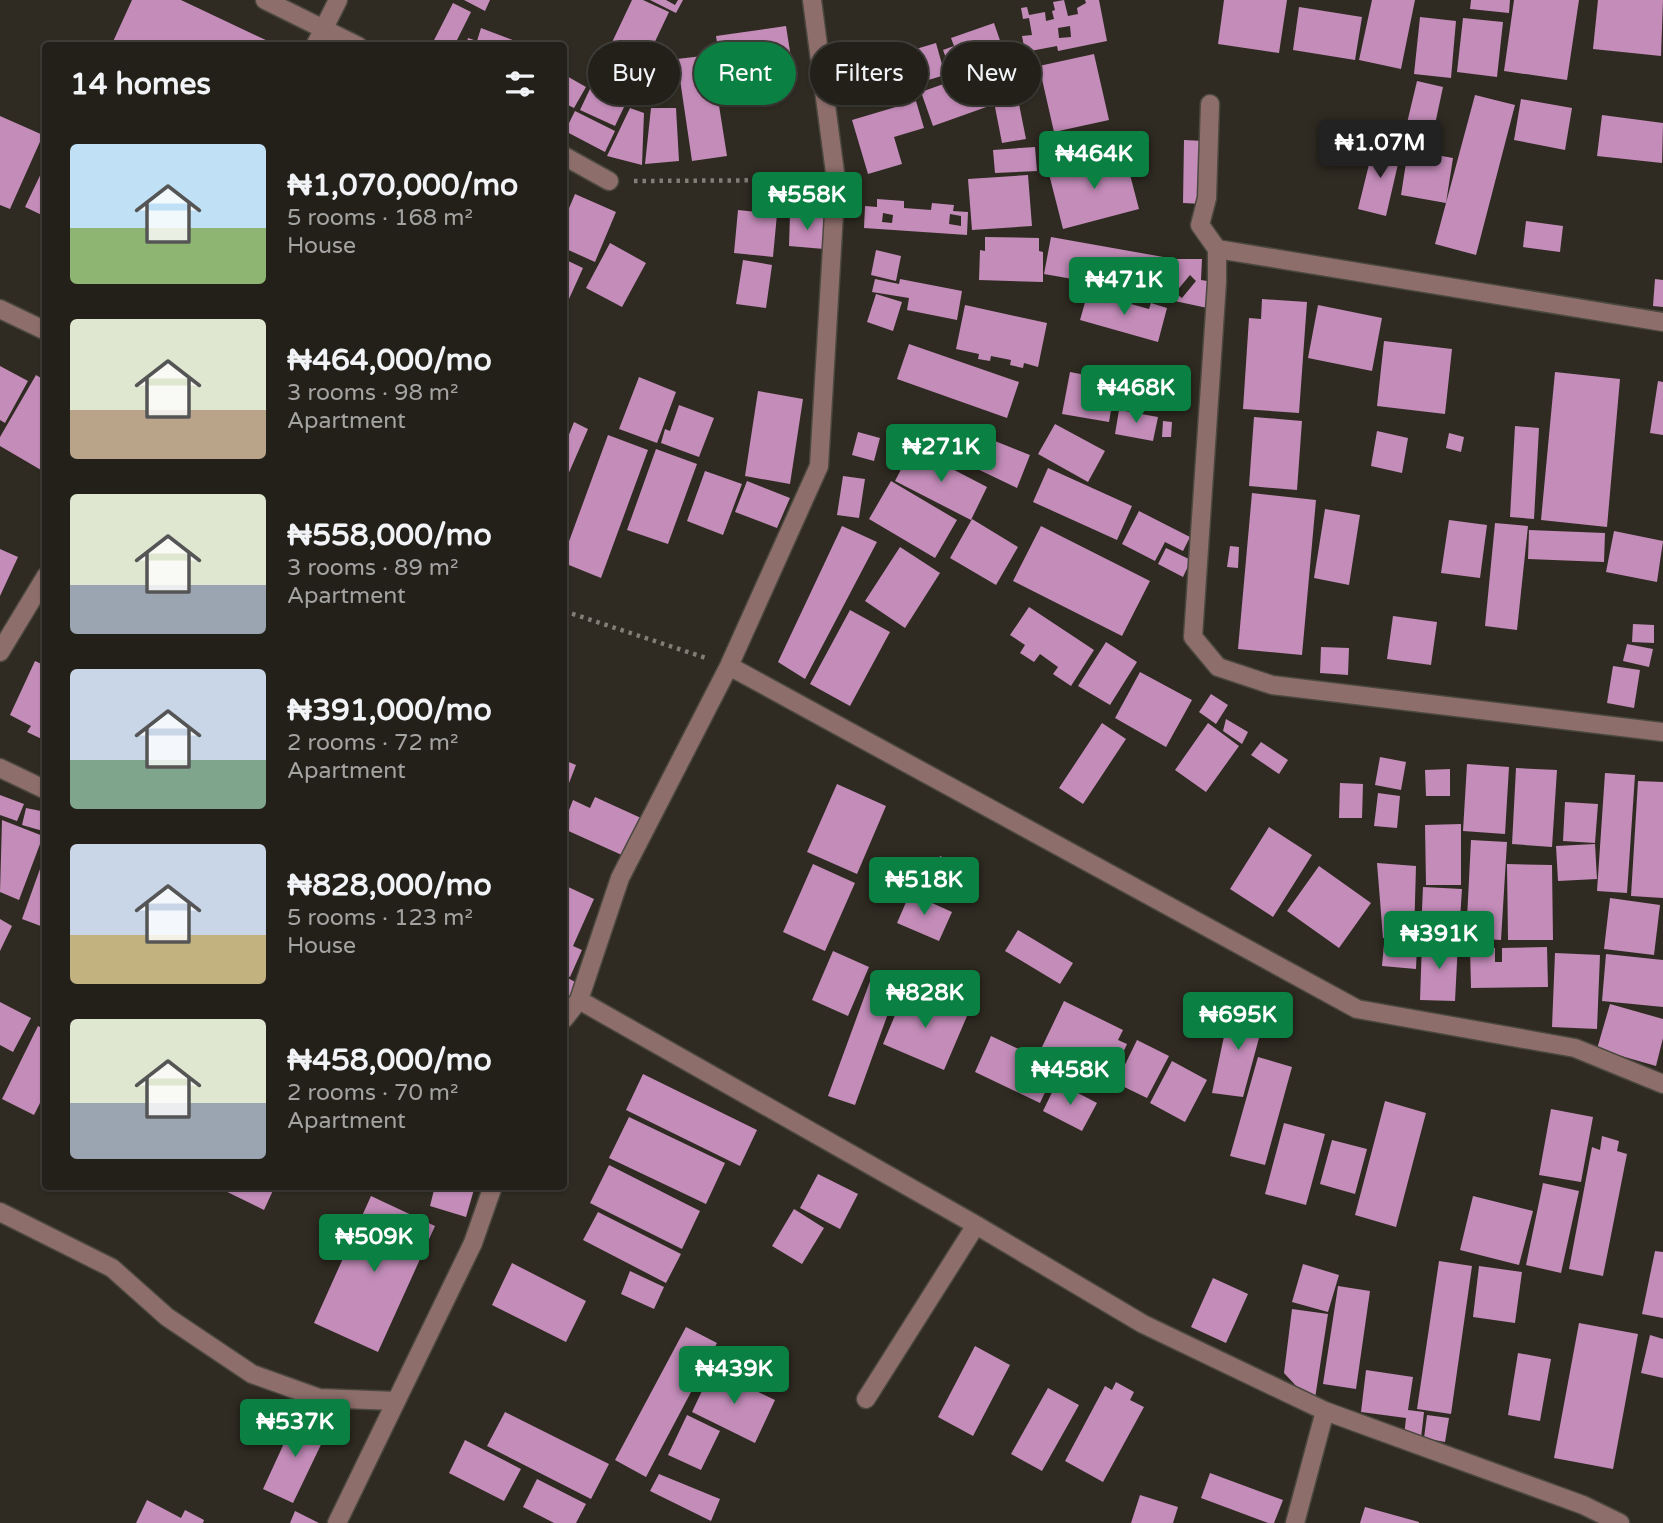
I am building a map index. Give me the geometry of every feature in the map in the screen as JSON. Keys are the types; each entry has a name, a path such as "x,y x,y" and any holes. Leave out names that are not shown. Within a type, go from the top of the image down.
{"street":[{"path":"265,0 351,42"},
{"path":"317,42 338,0"},
{"path":"567,1015 579,1000 620,878 729,666 818,466 836,180 812,0"},
{"path":"1210,104 1207,198 1200,225 1217,249 1217,282 1193,637 1218,667 1272,685 1663,732"},
{"path":"567,158 609,181"},
{"path":"1217,249 1663,322"},
{"path":"0,309 42,329"},
{"path":"0,652 42,583"},
{"path":"729,666 1357,1009 1576,1048 1663,1084"},
{"path":"0,768 42,788"},
{"path":"579,1000 976,1225 1143,1324 1325,1411 1583,1505 1620,1523"},
{"path":"337,1523 473,1243 493,1190"},
{"path":"0,1212 112,1268 167,1317 252,1374 319,1398 396,1401"},
{"path":"866,1399 976,1225"},
{"path":"1294,1523 1325,1411"}],"path":[{"path":"609,181 836,180"},
{"path":"567,612 729,666"}],"building":[{"path":"132,0 181,0 270,42 113,42"},
{"path":"464,0 490,0 485,11"},
{"path":"632,0 643,0 669,12 655,42 612,42"},
{"path":"650,0 666,0 675,5 678,0 683,0 676,13"},
{"path":"1064,0 1068,16 1078,14 1077,8 1086,3 1085,0 1099,0 1107,41 1058,51 1057,46 1041,49 1041,42 1023,42 1022,36 1032,35 1029,18 1023,19 1021,8 1027,7 1029,15 1045,12 1046,21 1054,19 1052,11 1055,10 1053,2","holes":["1070,26 1071,37 1059,38 1058,28"]},
{"path":"1224,0 1287,0 1279,53 1218,44"},
{"path":"1372,0 1415,0 1401,69 1359,60"},
{"path":"1471,0 1510,0 1509,13 1470,9"},
{"path":"1514,0 1579,0 1567,80 1504,71"},
{"path":"1598,0 1663,0 1661,56 1593,49"},
{"path":"453,3 471,12 456,42 433,42"},
{"path":"1299,7 1362,17 1355,60 1293,50"},
{"path":"1420,17 1456,21 1451,78 1414,74"},
{"path":"1463,18 1503,22 1497,77 1457,72"},
{"path":"994,23 1001,42 952,42 951,38"},
{"path":"786,26 789,42 717,42 716,36"},
{"path":"481,28 518,42 467,42 468,38 477,41"},
{"path":"936,43 942,76 928,80 928,45"},
{"path":"1094,54 1109,120 1054,132 1041,66"},
{"path":"694,57 694,105 719,105 727,156 692,161 680,79 680,59"},
{"path":"567,76 586,87 574,108 567,104"},
{"path":"1417,81 1443,87 1434,129 1407,123"},
{"path":"942,85 942,105 992,105 933,126 926,105 928,105 928,90"},
{"path":"588,93 588,105 625,105 615,126 580,110"},
{"path":"1475,95 1515,105 1476,255 1435,244"},
{"path":"1521,99 1572,108 1565,150 1514,140"},
{"path":"903,105 917,105 924,128 894,137 902,164 868,174 852,120"},
{"path":"1019,105 1026,139 1002,143 995,107"},
{"path":"630,108 644,113 642,165 607,156"},
{"path":"651,108 676,108 679,161 645,164"},
{"path":"575,111 615,131 605,152 567,132"},
{"path":"1602,115 1663,123 1662,163 1597,156"},
{"path":"0,116 42,135 42,137 10,209 0,205"},
{"path":"1184,140 1204,141 1203,204 1183,203"},
{"path":"1374,144 1401,151 1386,216 1358,209"},
{"path":"1035,147 1037,171 995,173 993,150"},
{"path":"1408,150 1453,158 1446,203 1401,195"},
{"path":"1124,152 1139,209 1063,229 1049,174 1069,169 1068,166"},
{"path":"42,171 42,215 25,207"},
{"path":"1028,175 1032,226 972,230 968,179"},
{"path":"575,194 616,212 595,262 567,249 567,213"},
{"path":"877,199 904,201 904,208 931,210 932,203 954,205 953,211 968,212 967,235 864,228 865,206 877,207","holes":["883,213 893,215 892,223 882,222","950,214 961,216 961,226 949,224"]},
{"path":"738,210 777,214 773,257 734,253"},
{"path":"790,215 826,217 824,249 789,246"},
{"path":"1526,221 1563,226 1560,252 1523,247"},
{"path":"985,237 1039,238 1039,251 1043,252 1043,282 979,280 980,250 985,251"},
{"path":"1051,237 1169,258 1166,277 1161,276 1158,294 1044,274"},
{"path":"610,243 646,263 622,307 586,288"},
{"path":"876,250 901,256 896,281 871,275"},
{"path":"1172,259 1202,259 1201,280 1207,281 1208,259 1212,309 1170,300","holes":["1190,275 1196,281 1182,298 1175,293"]},
{"path":"567,260 583,268 567,303"},
{"path":"743,260 772,265 766,308 736,304"},
{"path":"875,279 899,284 900,279 962,291 957,320 907,310 909,298 872,292"},
{"path":"1655,279 1663,280 1663,307 1653,306"},
{"path":"1088,292 1149,309 1151,303 1167,308 1158,342 1080,320"},
{"path":"876,294 902,302 893,331 867,322"},
{"path":"1262,299 1307,302 1299,413 1243,409 1249,318 1261,319"},
{"path":"965,305 1047,323 1038,367 1024,363 1023,368 1010,365 1011,360 991,356 990,361 978,359 979,354 956,349"},
{"path":"1318,305 1382,318 1372,371 1308,358"},
{"path":"1384,341 1452,349 1445,414 1377,406"},
{"path":"909,344 1019,382 1007,418 897,379"},
{"path":"0,366 28,381 5,423 0,420"},
{"path":"1070,372 1116,381 1109,422 1062,414"},
{"path":"1555,372 1620,379 1607,527 1541,520"},
{"path":"36,375 42,379 41,470 0,446 0,437"},
{"path":"639,377 676,392 657,443 619,429"},
{"path":"1658,381 1663,382 1663,435 1650,433"},
{"path":"758,391 803,399 790,484 745,476"},
{"path":"679,405 714,418 699,457 661,443 665,429 670,431"},
{"path":"1119,410 1158,417 1153,441 1115,434"},
{"path":"1254,417 1302,421 1297,490 1249,486"},
{"path":"1163,421 1172,422 1171,437 1162,437"},
{"path":"574,422 588,429 567,477 567,440"},
{"path":"1055,424 1105,451 1088,482 1038,454"},
{"path":"1515,426 1539,428 1534,519 1510,517"},
{"path":"1377,431 1408,438 1402,473 1371,466"},
{"path":"858,432 880,438 874,461 852,455"},
{"path":"975,433 1030,455 1017,488 967,464"},
{"path":"1449,433 1464,437 1461,452 1446,448"},
{"path":"608,435 648,450 601,578 567,564 567,547"},
{"path":"912,448 987,487 971,520 895,481"},
{"path":"656,449 697,464 668,544 627,530"},
{"path":"1048,468 1132,506 1117,540 1033,502"},
{"path":"705,471 742,484 723,535 687,521"},
{"path":"843,476 865,479 859,518 837,515"},
{"path":"747,481 790,498 777,528 735,512"},
{"path":"891,481 957,520 935,558 869,519"},
{"path":"1252,493 1316,500 1302,655 1238,649"},
{"path":"1325,509 1360,515 1349,585 1314,578"},
{"path":"1139,511 1190,537 1183,551 1165,542 1155,561 1122,544"},
{"path":"972,519 1018,547 996,585 950,558"},
{"path":"1449,520 1487,525 1480,578 1441,573"},
{"path":"1495,523 1528,526 1517,630 1485,626"},
{"path":"842,526 877,542 805,679 778,662"},
{"path":"1041,526 1150,581 1122,636 1013,581"},
{"path":"1529,530 1605,533 1604,562 1528,559"},
{"path":"1614,531 1663,541 1657,582 1606,572"},
{"path":"1230,546 1239,547 1238,568 1227,567"},
{"path":"900,547 940,573 905,628 865,601"},
{"path":"1166,548 1191,560 1183,577 1158,564"},
{"path":"0,549 18,557 0,596"},
{"path":"1029,607 1094,650 1071,686 1053,674 1058,667 1040,654 1034,662 1020,653 1025,645 1010,635"},
{"path":"850,610 890,632 850,706 810,684"},
{"path":"1393,616 1437,622 1431,665 1387,659"},
{"path":"1633,624 1654,625 1654,643 1632,642"},
{"path":"1106,642 1137,662 1110,705 1078,686"},
{"path":"1627,644 1653,649 1649,667 1623,661"},
{"path":"1321,647 1349,648 1348,675 1320,673"},
{"path":"35,661 42,664 42,739 27,732 31,726 10,715"},
{"path":"1613,666 1640,670 1634,708 1607,703"},
{"path":"1140,672 1192,700 1166,747 1115,718"},
{"path":"1211,694 1228,705 1216,724 1199,712"},
{"path":"1226,719 1248,732 1242,744 1223,731"},
{"path":"1102,723 1126,739 1083,804 1059,788"},
{"path":"1208,723 1239,746 1206,792 1175,770"},
{"path":"1261,742 1288,760 1279,774 1251,755"},
{"path":"1380,757 1406,762 1401,790 1375,785"},
{"path":"567,761 576,765 567,788"},
{"path":"1467,764 1509,767 1505,834 1463,831"},
{"path":"1516,768 1557,770 1552,847 1512,844"},
{"path":"1450,769 1450,796 1426,796 1425,770"},
{"path":"1605,773 1635,775 1627,893 1597,891"},
{"path":"1638,781 1663,782 1663,898 1631,896"},
{"path":"1340,783 1363,784 1362,818 1339,818"},
{"path":"837,784 886,806 857,874 807,852"},
{"path":"1378,793 1400,796 1397,828 1374,826"},
{"path":"0,795 24,804 17,821 0,815"},
{"path":"595,797 641,818 624,856 567,830 567,815 573,800 590,808"},
{"path":"1565,802 1598,804 1595,843 1563,841"},
{"path":"26,808 42,811 42,831 22,825"},
{"path":"2,820 42,836 42,839 19,900 0,892"},
{"path":"1461,824 1461,885 1426,885 1425,825"},
{"path":"1269,827 1312,855 1273,917 1230,889"},
{"path":"1471,840 1507,842 1501,940 1466,938"},
{"path":"1595,844 1597,879 1558,881 1556,846"},
{"path":"940,856 970,869 957,898 927,885"},
{"path":"42,863 42,926 22,919"},
{"path":"1377,863 1416,866 1414,936 1383,938"},
{"path":"813,864 855,883 825,951 783,932"},
{"path":"1507,864 1552,865 1553,940 1508,940"},
{"path":"1319,866 1371,903 1339,948 1287,911"},
{"path":"567,886 594,899 573,946 582,950 570,977 567,976"},
{"path":"1423,887 1462,889 1459,935 1421,932"},
{"path":"910,893 952,912 939,941 897,923"},
{"path":"1610,898 1660,905 1654,955 1604,949"},
{"path":"0,919 12,926 0,951"},
{"path":"1018,930 1073,963 1060,984 1005,951"},
{"path":"1422,942 1458,943 1455,1001 1420,1000"},
{"path":"1384,944 1417,946 1416,969 1382,966"},
{"path":"1547,947 1548,987 1471,988 1470,948 1495,948 1495,962 1502,962 1502,948"},
{"path":"833,951 869,967 848,1016 812,1000"},
{"path":"1555,953 1600,955 1597,1029 1552,1027"},
{"path":"1606,954 1663,960 1663,1007 1602,1001"},
{"path":"873,973 899,983 855,1105 828,1096"},
{"path":"567,978 577,983 569,1002 567,1001"},
{"path":"905,991 967,1016 944,1070 883,1044"},
{"path":"1064,1001 1123,1030 1118,1040 1127,1044 1110,1081 1042,1047"},
{"path":"0,1002 31,1018 13,1052 0,1045"},
{"path":"1610,1004 1663,1019 1663,1038 1656,1066 1597,1049"},
{"path":"1230,1008 1265,1016 1243,1097 1212,1093"},
{"path":"38,1026 42,1028 42,1099 34,1115 2,1099"},
{"path":"991,1036 1057,1067 1040,1103 975,1072"},
{"path":"1137,1040 1169,1056 1147,1098 1116,1083"},
{"path":"1258,1057 1292,1067 1265,1165 1230,1156"},
{"path":"1172,1061 1207,1080 1185,1122 1150,1103"},
{"path":"643,1074 757,1130 740,1166 626,1110"},
{"path":"1057,1082 1097,1103 1082,1131 1043,1111"},
{"path":"1385,1101 1426,1113 1396,1227 1355,1215"},
{"path":"1551,1109 1593,1117 1581,1182 1539,1175"},
{"path":"629,1117 725,1163 706,1204 609,1158"},
{"path":"1284,1123 1325,1134 1306,1205 1265,1194"},
{"path":"1602,1136 1619,1141 1617,1151 1627,1154 1603,1276 1569,1269 1592,1147 1600,1150"},
{"path":"1332,1140 1367,1149 1355,1194 1320,1184"},
{"path":"609,1165 700,1211 682,1249 590,1203"},
{"path":"818,1174 858,1194 840,1229 800,1208"},
{"path":"1543,1183 1579,1191 1561,1273 1526,1265"},
{"path":"223,1190 273,1190 264,1210"},
{"path":"434,1190 474,1190 466,1217 430,1206"},
{"path":"371,1196 435,1226 378,1352 314,1323"},
{"path":"1473,1196 1533,1211 1519,1265 1460,1250"},
{"path":"794,1209 824,1228 802,1264 772,1246"},
{"path":"598,1212 681,1254 666,1283 583,1240"},
{"path":"1655,1251 1663,1252 1663,1318 1642,1314"},
{"path":"1439,1261 1472,1266 1451,1414 1417,1409"},
{"path":"512,1263 586,1301 566,1342 492,1305"},
{"path":"1303,1264 1339,1275 1328,1312 1292,1302"},
{"path":"1479,1266 1522,1272 1515,1323 1473,1317"},
{"path":"630,1271 664,1287 654,1309 621,1294"},
{"path":"1213,1278 1248,1294 1226,1343 1191,1327"},
{"path":"1338,1286 1370,1291 1356,1389 1323,1384"},
{"path":"1292,1309 1328,1314 1314,1405 1284,1373"},
{"path":"1579,1323 1638,1334 1613,1469 1554,1458"},
{"path":"686,1327 717,1343 646,1477 615,1460"},
{"path":"1650,1335 1663,1339 1663,1378 1641,1373"},
{"path":"975,1346 1010,1365 973,1436 938,1417"},
{"path":"1518,1353 1551,1359 1540,1421 1508,1415"},
{"path":"712,1370 775,1400 755,1443 692,1412"},
{"path":"1366,1370 1413,1377 1408,1410 1424,1412 1421,1438 1404,1436 1406,1418 1361,1412"},
{"path":"1116,1382 1134,1392 1130,1400 1144,1407 1103,1482 1065,1461 1105,1386 1112,1390"},
{"path":"1048,1388 1079,1405 1042,1471 1011,1454"},
{"path":"505,1412 609,1464 591,1499 487,1446"},
{"path":"297,1415 328,1430 293,1503 263,1489"},
{"path":"687,1415 720,1431 701,1470 668,1455"},
{"path":"1427,1415 1449,1418 1445,1442 1424,1438"},
{"path":"465,1440 521,1469 504,1501 449,1473"},
{"path":"1210,1473 1283,1500 1274,1523 1201,1498"},
{"path":"659,1474 720,1499 711,1521 650,1491"},
{"path":"537,1479 586,1504 576,1523 554,1523 523,1507"},
{"path":"1140,1495 1178,1507 1173,1523 1131,1523"},
{"path":"147,1500 181,1518 185,1510 204,1520 203,1523 136,1523"},
{"path":"1365,1507 1419,1522 1419,1523 1360,1523"},
{"path":"295,1511 319,1523 290,1523"}]}
